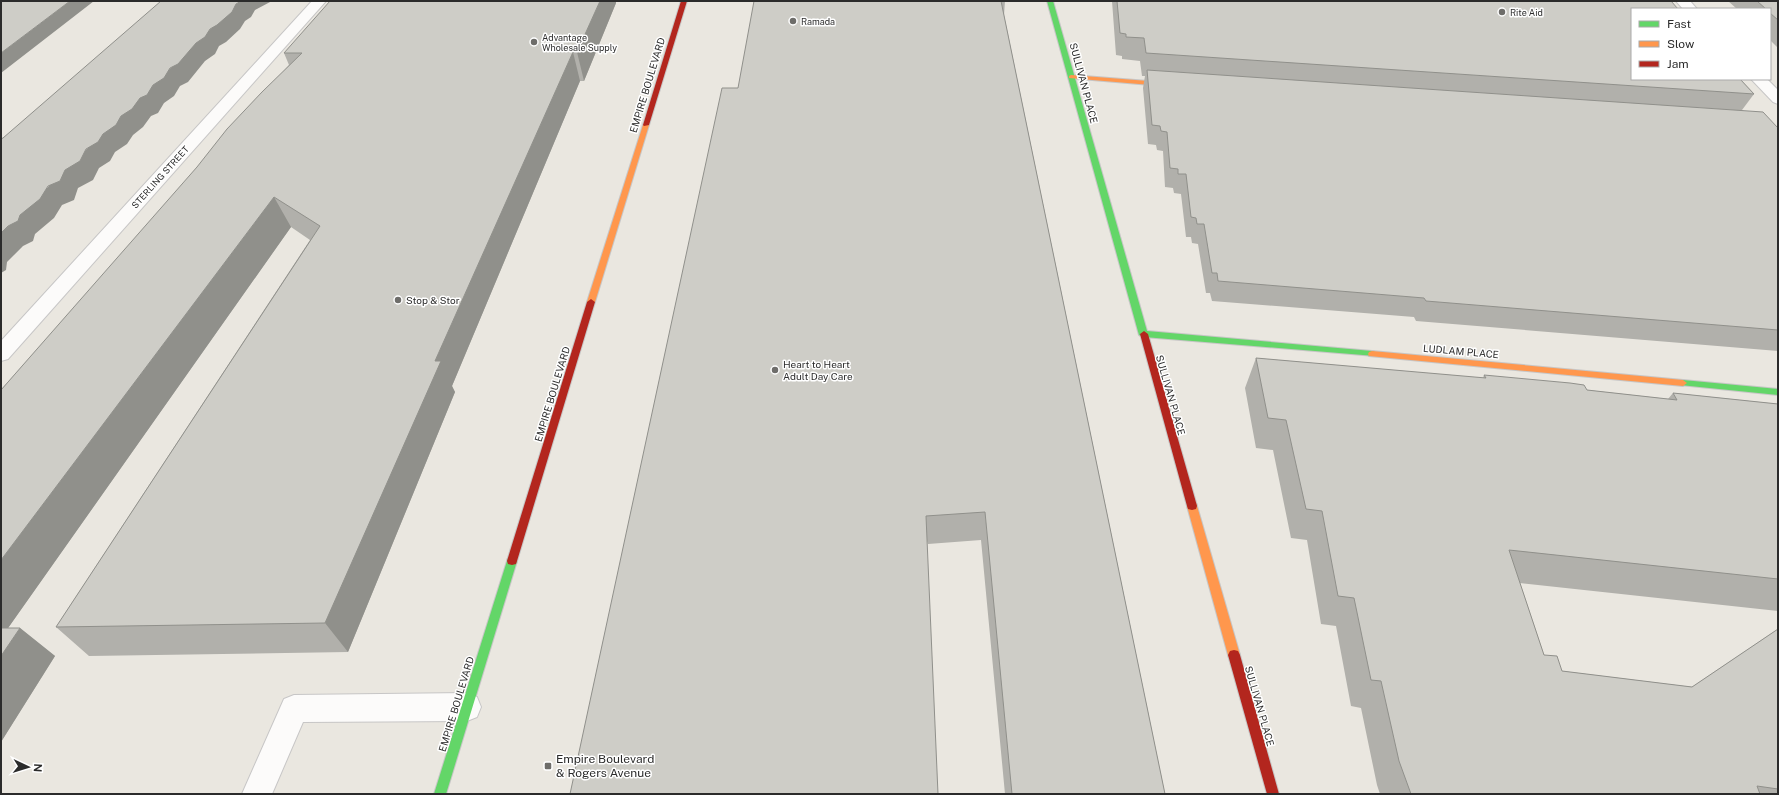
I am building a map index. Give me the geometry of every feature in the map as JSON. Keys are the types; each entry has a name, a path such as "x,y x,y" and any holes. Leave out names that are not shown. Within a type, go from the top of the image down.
{"street":[{"name":"STERLING STREET","path":"1,354 319,1"},
{"name":"EMPIRE BOULEVARD","path":"440,794 684,1"},
{"name":"SULLIVAN PLACE","path":"1050,1 1142,333 1273,794"},
{"path":"1071,77 1181,85"},
{"path":"1760,80 1778,99"},
{"name":"LUDLAM PLACE","path":"1142,333 1778,392"},
{"path":"257,794 294,709 467,706"}],"building":[{"path":"1,1 70,1 1,53"},
{"path":"161,1 241,1 236,4 232,12 210,29 205,37 196,43 178,64 170,68 164,78 153,85 147,95 140,98 132,109 121,116 116,125 103,134 98,142 86,149 80,161 65,170 60,181 48,186 40,199 20,215 18,221 8,226 1,233 1,139"},
{"path":"330,1 600,1 577,52 573,52 435,361 441,361 325,623 56,627 320,226 274,197 1,560 1,390 197,167 227,129 302,53 284,53"},
{"path":"754,1 1001,1 1165,794 1012,794 985,512 926,516 938,794 570,794 722,88 738,88"},
{"path":"1117,1 1671,1 1677,8 1631,8 1631,80 1741,80 1754,94 1146,53 1144,38 1126,37 1126,34 1120,33"},
{"path":"1757,1 1778,1 1778,20 1771,14 1771,8 1765,8"},
{"path":"1147,70 1763,112 1778,128 1778,330 1426,301 1424,298 1218,281 1217,273 1212,273 1204,224 1197,224 1196,218 1191,217 1186,174 1178,174 1178,169 1170,168 1167,132 1161,131 1160,126 1152,125"},
{"path":"1256,358 1486,378 1484,375 1570,383 1584,385 1587,390 1677,400 1673,393 1778,404 1778,579 1509,550 1544,655 1557,656 1562,671 1692,687 1778,629 1778,789 1757,786 1760,794 1411,794 1399,761 1381,681 1371,680 1354,598 1338,596 1322,511 1306,509 1286,420 1268,418"},
{"path":"1,628 20,628 1,656"}],"traffic: fast":[{"path":"1050,1 1144,334"},
{"path":"1142,333 1372,354"},
{"path":"1683,383 1778,392"},
{"path":"440,794 512,561"}],"traffic: slow":[{"path":"1071,77 1174,85"},
{"path":"591,302 646,125"},
{"path":"1372,354 1683,383"},
{"path":"1192,506 1234,655"}],"traffic: jam":[{"path":"646,125 684,1"},
{"path":"512,561 591,302"},
{"path":"1144,334 1192,506"},
{"path":"1234,655 1273,794"}],"place":[{"name":"Rite Aid","path":"1502,12"},
{"name":"Ramada","path":"793,21"},
{"name":"Advantage Wholesale Supply","path":"534,42"},
{"name":"Stop & Stor","path":"398,300"},
{"name":"Heart to Heart Adult Day Care","path":"775,370"},
{"name":"Empire Boulevard & Rogers Avenue","path":"548,766"}]}
